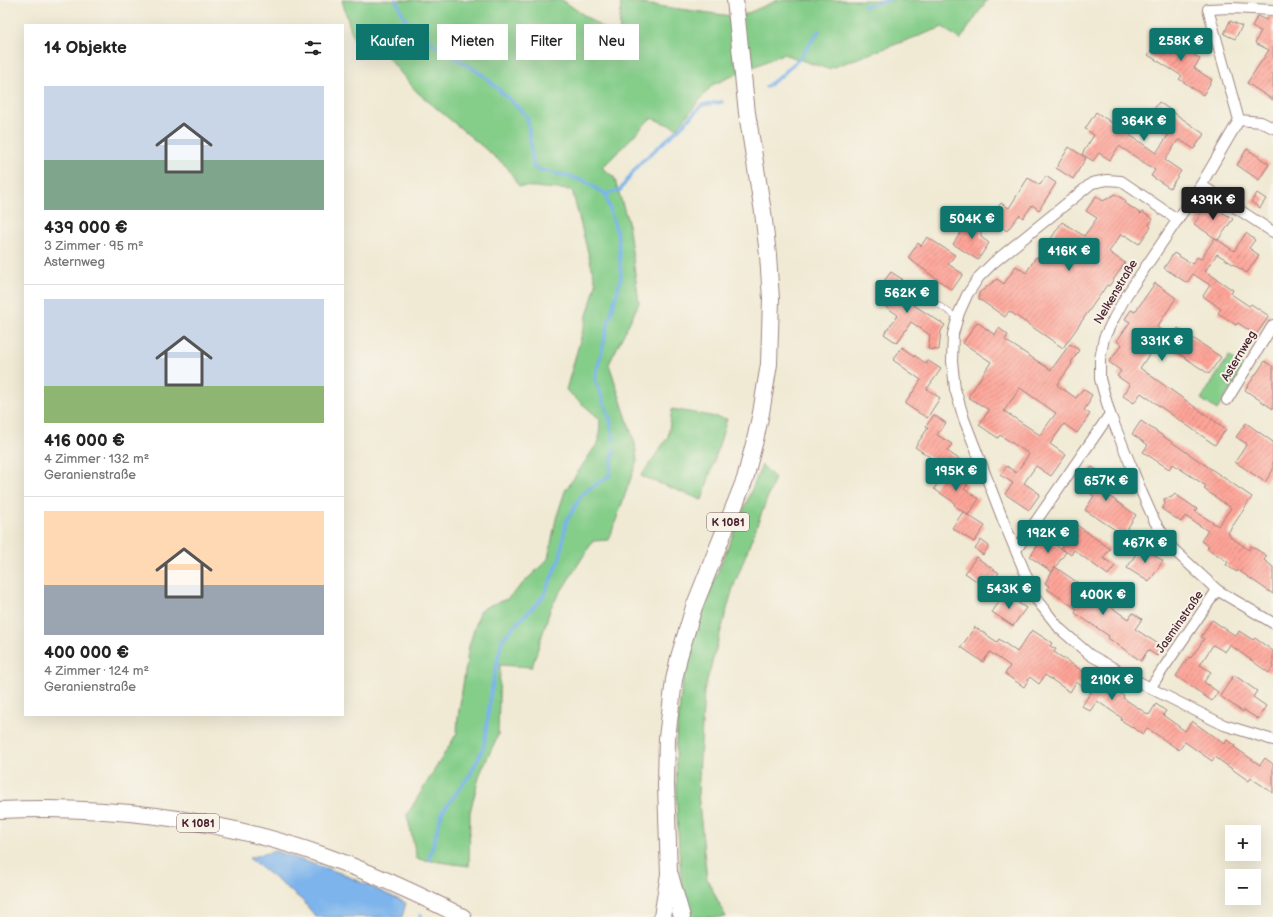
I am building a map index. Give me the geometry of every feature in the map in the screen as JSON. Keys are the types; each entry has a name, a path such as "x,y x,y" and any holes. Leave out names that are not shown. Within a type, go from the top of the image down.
{"main road":[{"name":"K 1081","path":"682,917 670,874 666,785 667,738 674,680 679,657 694,607 745,479 755,440 767,376 771,329 770,277 763,212 757,167 747,113 735,0"},
{"name":"K 1081","path":"0,810 53,808 142,814 215,826 252,834 330,858 388,881 463,917"},
{"name":"K 1081","path":"662,917 670,874"}],"street":[{"path":"1273,10 1231,8 1208,9 1239,120 1262,122 1273,128"},
{"name":"Nelkenstraße","path":"1239,120 1201,186 1126,296 1104,338 1100,359 1100,379 1110,414 1142,493 1155,522 1173,549 1217,590 1273,623"},
{"path":"1178,220 1121,181 1108,180 1092,183 993,263 979,277 967,295 953,334 952,361 955,389 964,419 1003,520 1036,599 1060,629 1090,654 1150,688 1224,725 1273,740"},
{"path":"1201,186 1273,232"},
{"name":"Asternweg","path":"1227,400 1273,325"},
{"path":"1016,550 1110,414"},
{"name":"Jasminstraße","path":"1150,688 1217,590"}],"lane":[{"path":"908,284 958,318"}],"green space":[{"path":"342,0 562,0 597,24 584,24 584,60 639,60 639,24 620,24 621,1 739,17 778,0 987,0 960,40 943,27 828,69 783,54 712,85 677,128 651,118 602,168 614,177 628,222 639,303 609,364 635,444 637,461 609,540 593,541 551,607 532,667 500,665 498,735 480,774 470,812 469,866 417,859 407,815 457,733 469,646 480,611 488,606 507,599 548,559 556,519 565,491 599,441 600,419 566,390 596,284 572,190 519,186 507,167 417,92 390,60 429,60 429,24 356,24 356,48"},
{"path":"1229,356 1245,367 1217,410 1201,399"},
{"path":"672,409 727,419 702,500 641,476 668,437"},
{"path":"762,465 775,478 733,588 704,691 698,794 707,879 726,917 690,917 681,881 677,815 676,740 682,685 698,623"}],"water":[{"path":"275,851 343,874 406,903 402,917 316,917 302,900 249,858"}],"building":[{"path":"1257,16 1266,20 1268,16 1273,16 1273,100 1247,83 1269,50 1255,43 1261,31 1252,27"},
{"path":"1230,21 1242,26 1235,39 1224,34"},
{"path":"1162,34 1181,47 1187,36 1197,43 1191,52 1200,59 1194,68 1212,80 1203,95 1179,79 1182,76 1148,55"},
{"path":"1159,102 1204,134 1194,149 1178,140 1165,160 1181,171 1170,188 1151,176 1155,170 1119,146 1110,160 1099,153 1093,161 1082,154 1094,135 1085,129 1096,112 1156,153 1169,134 1147,119"},
{"path":"1069,147 1086,158 1073,179 1056,168"},
{"path":"1247,149 1269,164 1259,180 1237,165"},
{"path":"1046,176 1056,183 1039,210 1032,205 1023,218 1019,215 1007,231 990,219 1001,203 1009,208 1028,178 1040,185"},
{"path":"1257,193 1266,199 1260,208 1251,202"},
{"path":"1115,194 1141,214 1142,212 1153,219 1149,225 1151,227 1139,244 1121,234 1109,252 1125,263 1109,286 1107,285 1063,348 1009,311 1005,317 979,299 979,293 997,279 1004,284 1016,266 1026,273 1062,222 1084,236 1097,218 1086,211 1096,196 1103,201"},
{"path":"1208,203 1233,219 1218,240 1194,224"},
{"path":"970,219 981,227 981,237 989,243 978,260 953,244"},
{"path":"1246,233 1255,240 1249,248 1259,255 1247,273 1217,254 1205,271 1233,290 1231,294 1249,306 1251,304 1269,316 1256,335 1238,323 1236,325 1218,313 1221,309 1203,296 1210,285 1193,274 1187,283 1164,268 1174,253 1192,264 1197,257 1201,259 1215,238 1234,251"},
{"path":"927,237 955,255 948,264 963,274 952,290 908,258 918,243 921,246"},
{"path":"891,272 902,279 896,287 904,293 901,297 945,325 941,331 939,350 928,349 930,335 911,322 897,343 884,334 898,315 877,301 877,290"},
{"path":"1155,283 1176,298 1157,327 1172,338 1178,328 1221,357 1209,374 1159,340 1140,368 1226,429 1215,445 1141,393 1134,403 1123,396 1130,385 1117,376 1121,371 1109,362 1122,345 1117,341 1130,322 1125,319 1131,310 1135,312"},
{"path":"977,322 995,335 999,328 1008,335 1005,340 1051,370 1070,344 1079,350 1071,363 1072,364 1057,385 1076,398 1083,389 1092,395 1084,410 1090,414 1077,433 1064,424 1050,444 1066,455 1051,476 1036,466 1024,483 1040,494 1029,510 1005,494 1013,483 1000,475 1007,466 1016,473 1029,454 1000,435 998,438 979,425 989,410 968,397 991,362 963,343","holes":["1020,388 1056,413 1040,435 1004,411"]},
{"path":"902,347 927,364 927,360 941,369 927,389 940,398 927,418 905,404 921,380 893,360"},
{"path":"1265,361 1273,367 1273,409 1245,390"},
{"path":"934,415 946,423 937,435 952,444 947,451 962,461 954,474 915,447 928,428 926,426"},
{"path":"1141,421 1252,497 1228,533 1230,535 1229,536 1249,550 1251,546 1267,556 1264,560 1273,567 1273,594 1238,570 1237,572 1226,565 1228,562 1207,548 1209,546 1201,541 1208,531 1185,516 1181,522 1162,509 1165,504 1164,499 1172,497 1175,494 1197,509 1195,511 1218,526 1231,508 1204,489 1206,486 1173,464 1169,469 1143,452 1148,445 1132,434"},
{"path":"1246,423 1273,442 1273,470 1265,482 1235,462 1247,444 1236,437"},
{"path":"1092,467 1114,481 1106,494 1136,515 1123,535 1085,510 1094,496 1079,486"},
{"path":"946,470 968,485 964,489 979,499 968,515 954,505 955,503 934,489"},
{"path":"963,512 985,526 974,542 952,528"},
{"path":"1077,525 1110,549 1103,558 1115,566 1108,575 1074,550 1071,555 1061,548"},
{"path":"1136,534 1145,540 1136,553 1127,547"},
{"path":"1043,537 1066,552 1052,572 1030,557"},
{"path":"981,540 989,546 983,555 975,549"},
{"path":"1141,546 1163,561 1149,582 1127,568"},
{"path":"976,557 999,573 995,578 1008,587 1000,600 991,594 992,592 965,573"},
{"path":"1055,567 1128,619 1133,613 1142,619 1135,629 1163,647 1157,656 1148,650 1141,661 1108,638 1109,636 1075,613 1077,609 1047,589 1049,586 1045,583"},
{"path":"1005,594 1026,608 1013,626 992,612"},
{"path":"1212,620 1236,636 1239,631 1253,640 1255,638 1273,651 1273,667 1269,673 1230,645 1225,652 1213,645 1200,665 1211,672 1204,682 1218,692 1212,701 1176,676 1204,639 1201,637"},
{"path":"975,627 997,642 999,639 1017,652 1032,630 1052,643 1050,646 1056,649 1054,652 1093,678 1094,676 1149,715 1156,704 1166,711 1163,715 1185,731 1192,721 1224,744 1227,740 1235,746 1234,747 1260,765 1265,758 1273,764 1273,793 1251,778 1249,781 1215,757 1212,761 1185,742 1179,750 1147,728 1143,734 1121,720 1122,718 1097,701 1090,711 1082,706 1091,692 1076,682 1070,692 1045,675 1039,684 1030,677 1024,687 1005,674 1010,666 990,652 983,662 961,647"},
{"path":"1234,675 1257,691 1253,697 1266,706 1258,719 1244,710 1243,712 1220,696"}],"waterway":[{"path":"396,0 410,29 483,75 527,116 534,168 583,180 605,194 618,236 621,278 595,379 610,419 614,441"},
{"path":"864,6 889,0"},
{"path":"766,87 781,76 800,58 819,31"},
{"path":"605,194 620,190 639,164 681,127 702,105 722,102"},
{"path":"429,859 442,812 470,775 484,746 491,692 502,639 543,597 560,558 566,522 583,493 609,476 614,449"}]}
